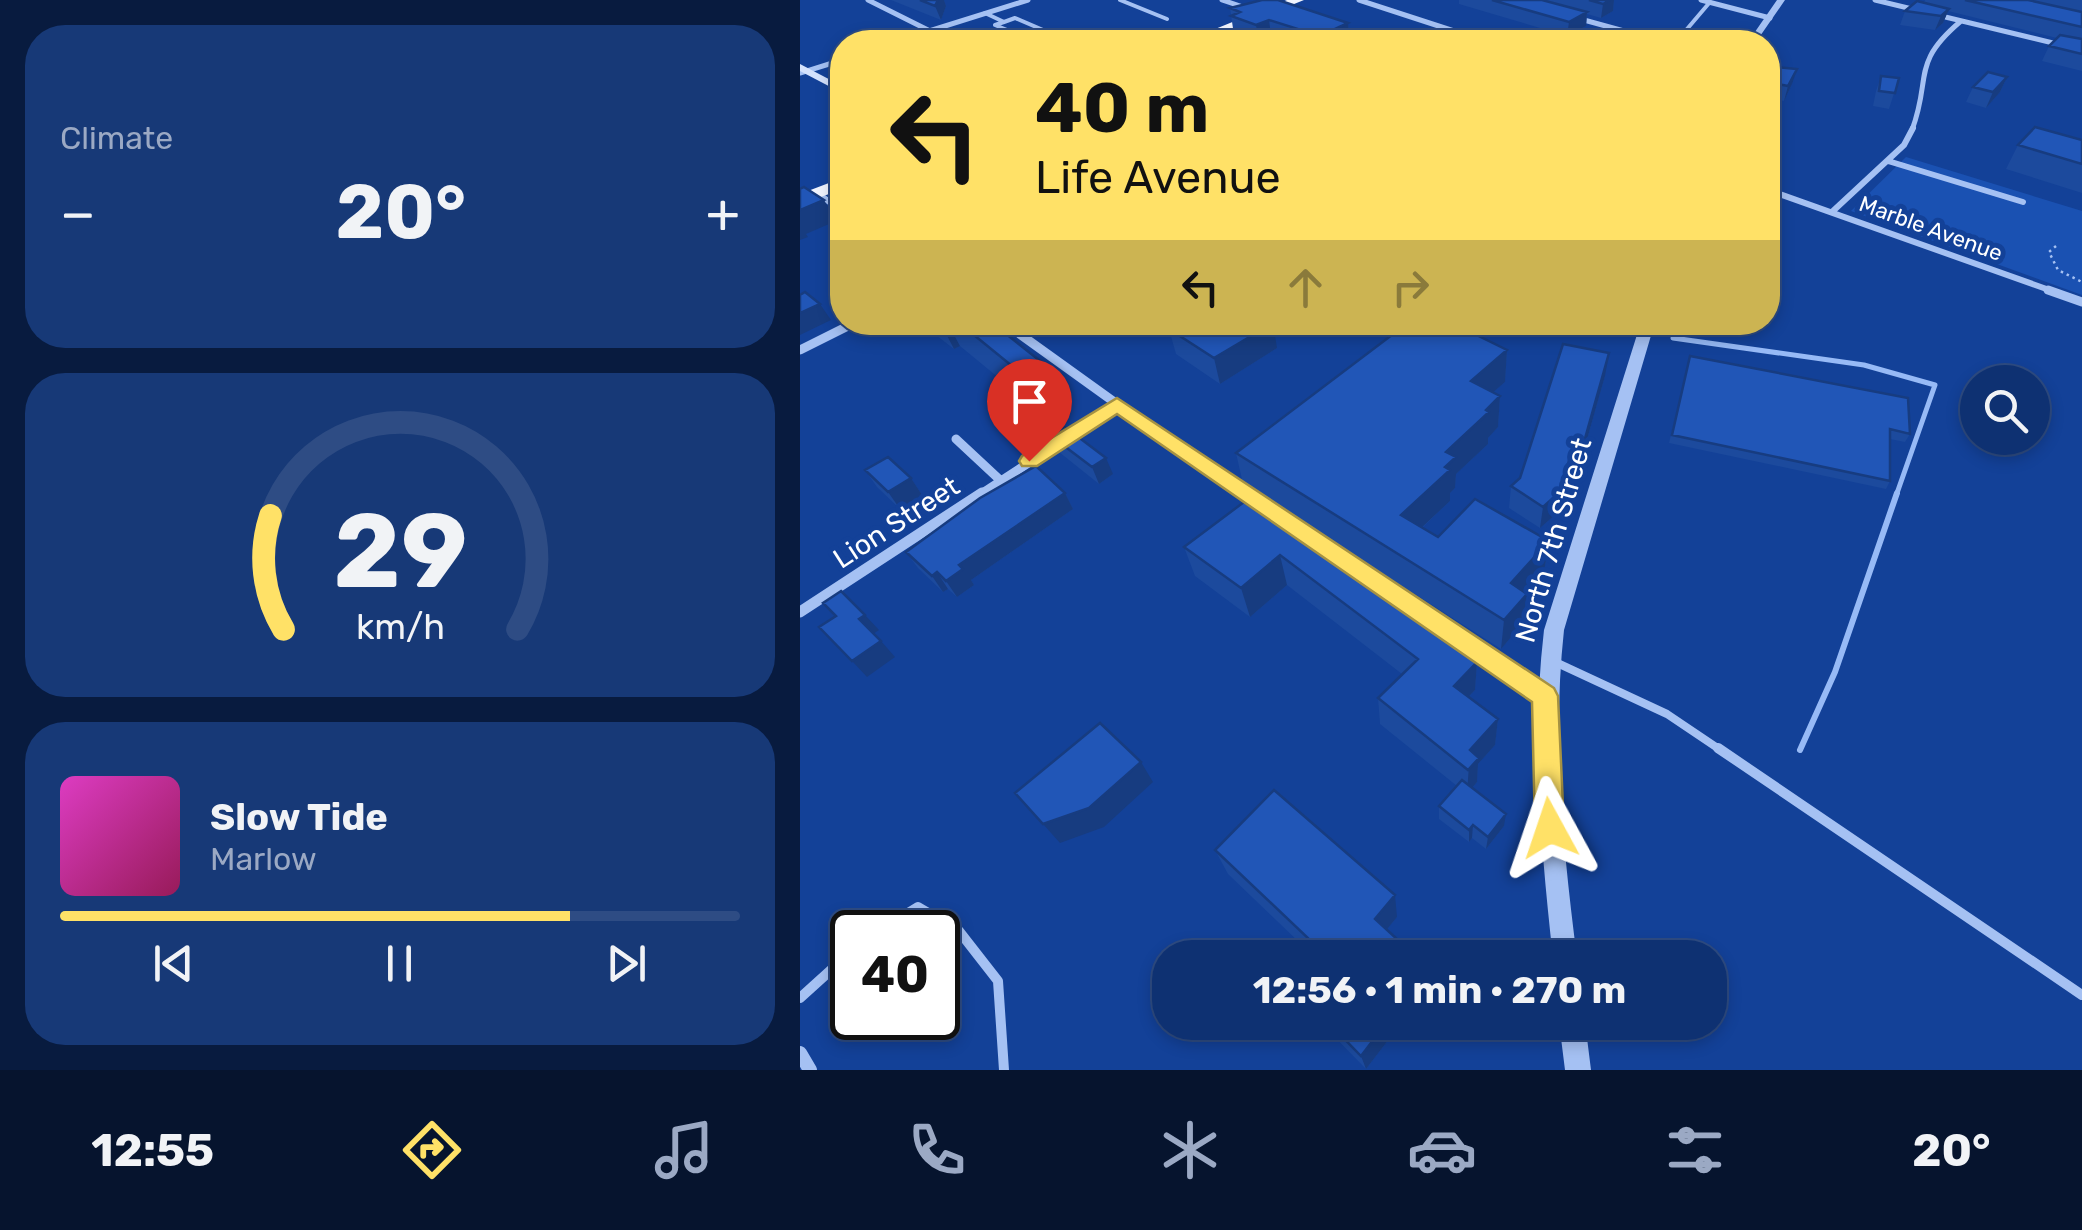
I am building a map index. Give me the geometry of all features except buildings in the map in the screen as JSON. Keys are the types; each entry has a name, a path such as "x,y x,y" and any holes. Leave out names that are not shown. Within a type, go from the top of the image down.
{"main road":[{"path":"1221,30 1298,0"},
{"path":"802,71 830,84"}],"street":[{"path":"868,0 928,30"},
{"path":"933,30 1028,0"},
{"path":"1222,0 1279,20"},
{"path":"1359,0 1451,30"},
{"path":"1701,0 1770,18"},
{"path":"1761,30 1781,0"},
{"path":"1875,0 2082,50"},
{"path":"1563,14 1621,30"},
{"path":"1834,211 1904,145 1914,126 1926,61 1936,42 1961,21"},
{"path":"802,71 830,63"},
{"path":"1888,161 2023,202"},
{"name":"Marble Avenue","path":"1780,194 2082,302"},
{"path":"800,350 830,335"},
{"path":"1021,335 1117,405 1545,696"},
{"name":"North 7th Street","path":"1563,940 1546,795 1545,696 1554,630 1644,335"},
{"name":"Lion Street","path":"800,612 1117,405"},
{"path":"956,440 1000,480"},
{"path":"1574,1040 1578,1070"},
{"path":"800,1053 810,1070"}],"lane":[{"path":"1120,0 1167,19"},
{"path":"1686,30 1710,2"},
{"path":"986,13 1004,22"},
{"path":"1007,30 995,25 1015,18 1042,30"},
{"path":"1550,660 1667,714 2082,995"},
{"path":"960,932 998,981 1004,1070"},
{"path":"800,998 830,970"}],"path":[{"path":"2056,246 2049,252 2058,270 2082,282"}],"shaded area":[{"path":"1906,157 2082,211 2082,295 1851,211"}],"waterway":[{"path":"1673,338 1864,365 1935,385 1896,496"},
{"path":"1800,750 1835,672 1897,493"}],"route":[{"path":"1029,461 1117,405 1545,696 1550,828"}]}
